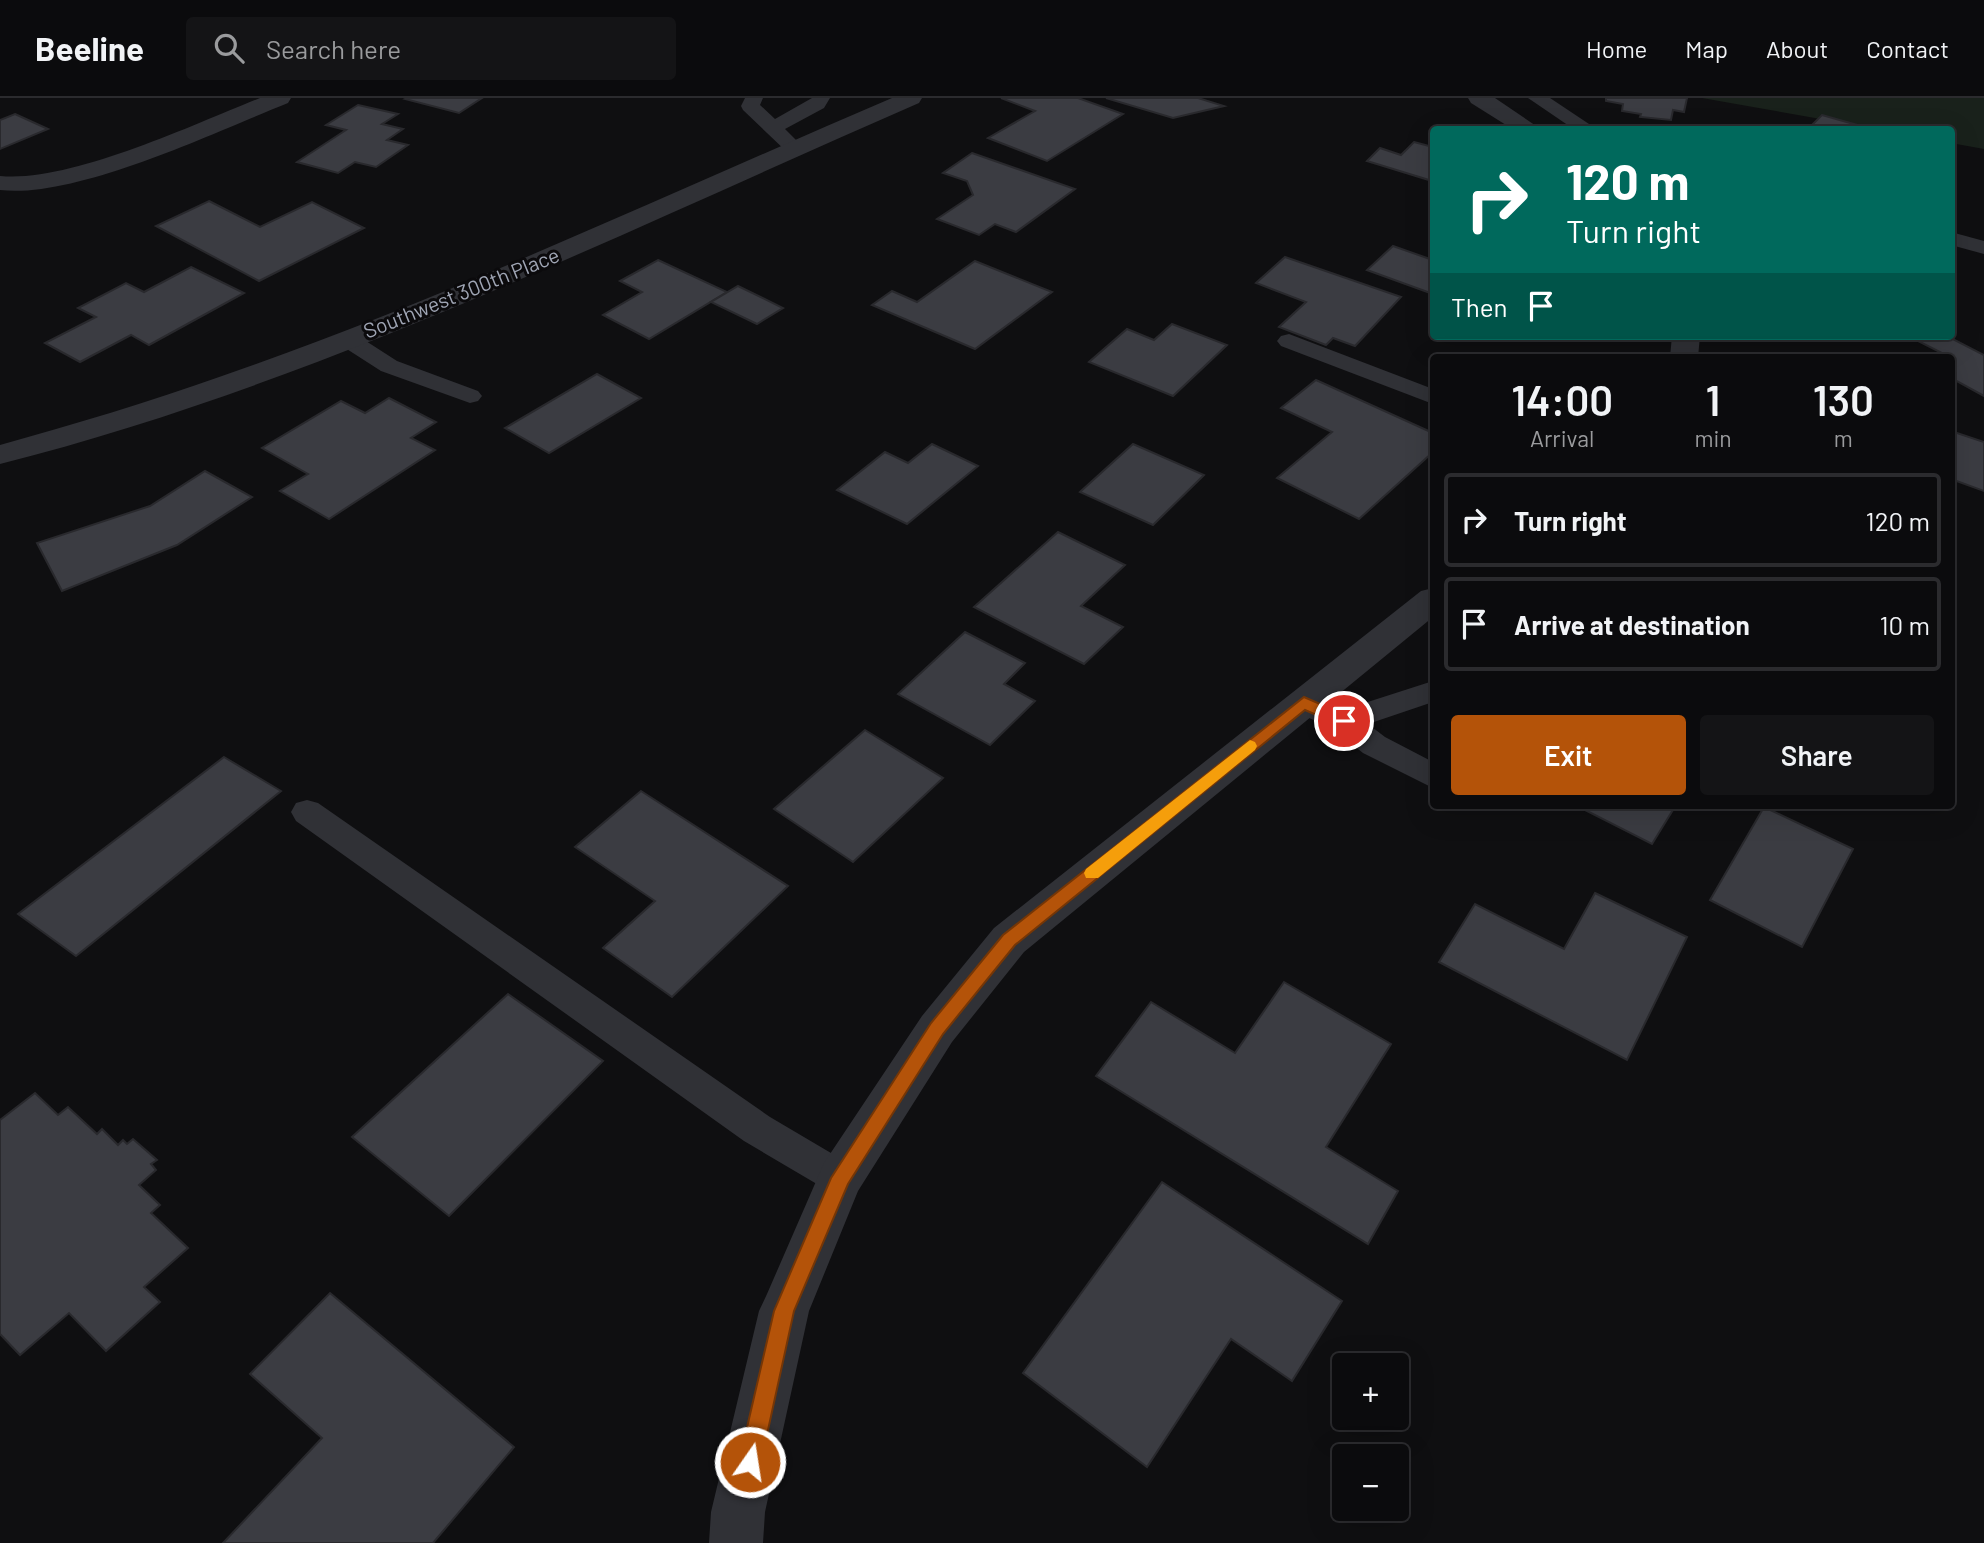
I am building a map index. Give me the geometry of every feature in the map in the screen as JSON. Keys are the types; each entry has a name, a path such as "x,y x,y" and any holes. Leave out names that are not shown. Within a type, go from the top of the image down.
{"street":[{"path":"0,183 7,187 38,185 86,172 280,98"},
{"name":"Southwest 300th Place","path":"0,455 88,432 347,339 532,265 911,98"},
{"path":"1479,98 1524,126"},
{"path":"736,1543 738,1512 784,1311 840,1178 937,1029 1009,940 1430,601"}],"lane":[{"path":"754,98 750,106 794,148"},
{"path":"774,128 817,104 821,98"},
{"path":"1537,98 1582,126"},
{"path":"1955,240 1984,248"},
{"path":"347,339 389,366 470,396"},
{"path":"1289,341 1430,396"},
{"path":"1344,721 1430,692"},
{"path":"1304,703 1344,721 1374,745 1430,774"},
{"path":"307,812 757,1129 840,1178"}],"shaded area":[{"path":"1702,98 1984,98 1984,149 1955,144 1955,126 1860,126"}],"building":[{"path":"482,98 459,113 405,99"},
{"path":"1001,98 1078,98 1123,114 1047,161 988,138 1035,111"},
{"path":"1106,98 1198,98 1224,106 1173,118"},
{"path":"1606,98 1687,98 1684,112 1673,110 1671,120 1640,117 1641,114 1622,111 1623,104 1606,101"},
{"path":"358,105 398,114 382,124 403,129 387,140 408,145 376,167 355,162 338,173 297,162 346,130 326,125"},
{"path":"15,114 48,129 0,149 0,120"},
{"path":"1822,115 1861,126 1811,126"},
{"path":"1414,142 1430,146 1430,179 1367,161 1380,148 1401,155"},
{"path":"972,153 1075,189 1016,232 995,224 979,235 937,219 973,195 967,181 943,173"},
{"path":"209,201 260,227 312,202 364,228 259,281 156,226"},
{"path":"1393,246 1430,259 1430,293 1367,270"},
{"path":"1285,257 1401,297 1355,346 1333,338 1326,345 1279,327 1306,302 1256,283"},
{"path":"658,260 727,292 649,339 603,315 642,292 620,281"},
{"path":"975,261 1052,292 975,349 872,305 892,291 917,302"},
{"path":"191,267 244,293 149,345 131,335 80,362 45,343 96,317 78,308 126,283 144,292"},
{"path":"738,286 783,308 757,324 711,302"},
{"path":"1172,324 1227,345 1173,396 1089,362 1127,329 1154,340"},
{"path":"1916,340 1955,340 1984,355 1984,396 1955,380 1955,354 1936,354 1940,352"},
{"path":"597,374 641,398 549,453 505,428"},
{"path":"1316,380 1430,432 1430,455 1359,519 1277,478 1332,432 1281,408"},
{"path":"389,398 436,422 411,438 435,450 329,519 280,491 308,474 262,448 341,401 365,413"},
{"path":"1955,432 1984,442 1984,491 1955,480"},
{"path":"932,444 978,466 907,524 837,490 885,452 908,463"},
{"path":"1133,444 1204,475 1153,525 1080,492"},
{"path":"205,471 252,497 177,545 62,591 37,543 150,506"},
{"path":"1058,532 1125,565 1081,606 1123,627 1084,664 974,607"},
{"path":"965,632 1025,663 1004,684 1035,701 990,745 898,694"},
{"path":"865,730 943,778 853,862 774,809"},
{"path":"224,757 281,791 76,956 18,914"},
{"path":"641,791 788,886 672,997 603,948 655,901 575,847"},
{"path":"1583,809 1674,809 1652,844"},
{"path":"1763,809 1768,809 1853,849 1802,947 1710,900"},
{"path":"1595,893 1687,937 1627,1060 1439,962 1475,904 1564,949"},
{"path":"1284,982 1391,1044 1326,1147 1398,1191 1368,1244 1096,1076 1151,1002 1235,1053"},
{"path":"508,994 603,1061 449,1216 352,1137"},
{"path":"35,1093 58,1115 68,1107 97,1134 102,1129 118,1145 123,1140 127,1144 133,1139 157,1160 151,1164 156,1170 139,1185 160,1205 151,1213 188,1248 144,1287 160,1302 106,1351 69,1313 20,1355 0,1334 0,1120"},
{"path":"1162,1182 1342,1301 1292,1381 1231,1339 1147,1467 1023,1373"},
{"path":"330,1293 514,1447 433,1543 223,1543 322,1438 250,1374"}],"slow traffic":[{"path":"1092,873 1250,746"}],"route":[{"path":"750,1462 784,1311 840,1178 937,1029 1009,940 1304,703 1344,721"}]}
